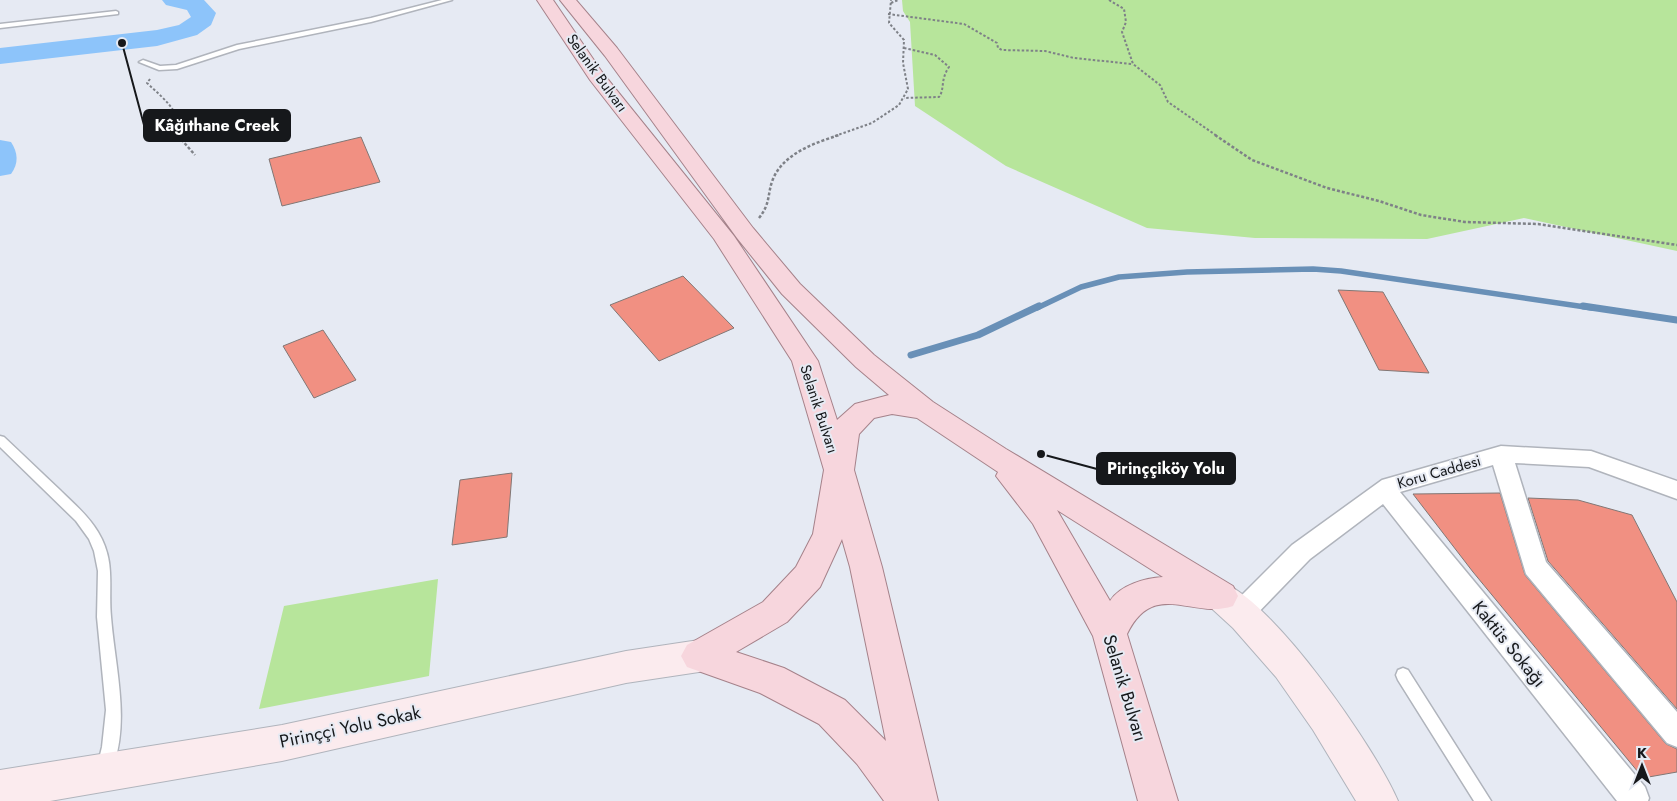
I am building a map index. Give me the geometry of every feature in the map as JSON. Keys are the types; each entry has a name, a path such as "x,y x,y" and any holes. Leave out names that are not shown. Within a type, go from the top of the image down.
{"main road":[{"name":"Selanik Bulvarı","path":"545,0 596,76 723,236 805,361 839,470 866,567 918,801"},
{"name":"Selanik Bulvarı","path":"568,0 610,52 745,233 791,289 865,361 924,409 996,457 1044,515 1110,634 1158,801"},
{"path":"699,656 775,612 808,577 829,534 845,430 865,411 892,404 924,409"},
{"path":"996,457 1231,604 1292,669 1325,712 1378,801"},
{"path":"1110,634 1127,604 1155,591 1186,590 1231,604"},
{"path":"699,656 771,680 832,712 870,751 908,801"},
{"name":"Pirinççi Yolu Sokak","path":"0,790 282,742 626,667 699,656"}],"street":[{"name":"Koru Caddesi","path":"1231,604 1390,486 1501,454 1591,459 1677,490"},
{"path":"1501,454 1535,567 1677,733"},
{"name":"Kaktüs Sokağı","path":"1385,490 1634,798"}],"lane":[{"path":"143,62 159,68 176,66 237,47 371,20 449,0"},
{"path":"0,26 116,13"},
{"path":"0,440 80,517 90,529 102,555 105,569 103,615 115,709 111,744 103,772"},
{"path":"1402,675 1484,801"}],"path":[{"path":"745,233 770,205 773,180 792,157 802,149 847,134 876,119 896,107 904,98 908,87 903,64 904,40 891,28 888,14 891,2 898,0"},
{"path":"1108,0 1124,9 1126,22 1122,32 1132,64"},
{"path":"888,14 938,18 964,24 997,43 998,48 1002,50 1045,51 1094,61 1132,64 1157,81 1168,102 1252,160 1327,188 1444,220 1538,224 1677,245"},
{"path":"904,48 935,55 948,63 949,67 942,77 942,93 938,97 904,98"},
{"path":"159,68 147,83 175,108 181,130 180,138 194,155"}],"green space":[{"path":"902,0 1677,0 1677,251 1524,218 1427,239 1255,238 1147,228 1006,166 915,106 910,22 903,11"},
{"path":"438,579 429,676 259,709 284,606"}],"building":[{"path":"361,137 380,182 282,206 269,159"},
{"path":"683,276 734,328 659,361 610,305"},
{"path":"1338,290 1383,292 1429,373 1379,370"},
{"path":"323,330 356,380 314,398 283,346"},
{"path":"512,473 507,537 452,545 460,480"},
{"path":"1500,493 1525,575 1666,744 1677,749 1677,772 1643,778 1473,572 1413,494"},
{"path":"1528,498 1578,500 1632,515 1677,602 1677,709 1548,561"}],"waterway":[{"path":"0,56 157,38 188,30 202,20 204,13 195,5 174,0"},
{"path":"0,149 2,156 0,167"},
{"path":"1037,308 1081,287 1119,277 1187,272 1313,269 1341,271 1592,308"},
{"path":"911,355 978,335 1039,306"},
{"path":"1583,306 1677,320"}],"place":[{"name":"Kâğıthane Creek","path":"122,43"},
{"name":"Pirinççiköy Yolu","path":"1041,454"}]}
